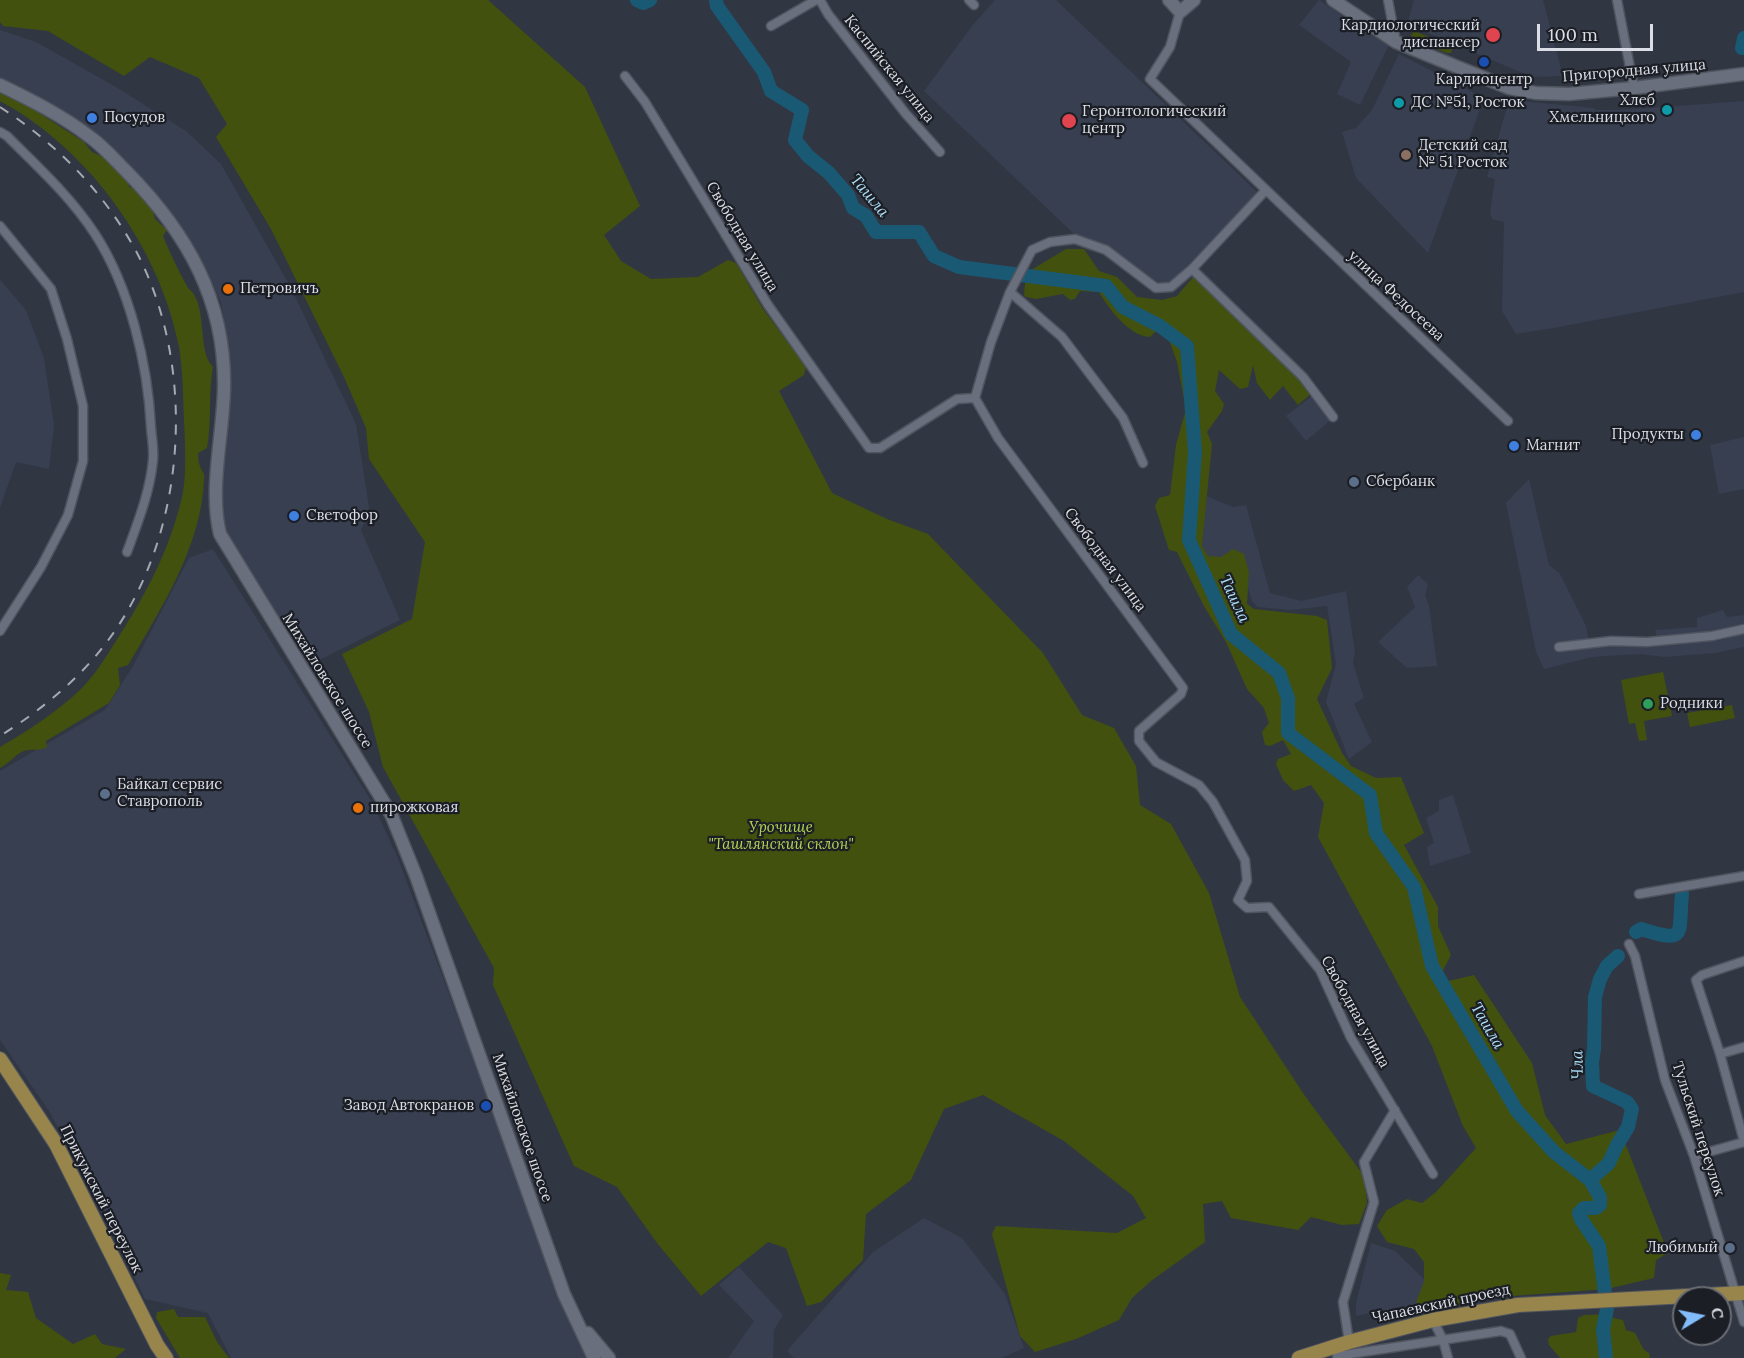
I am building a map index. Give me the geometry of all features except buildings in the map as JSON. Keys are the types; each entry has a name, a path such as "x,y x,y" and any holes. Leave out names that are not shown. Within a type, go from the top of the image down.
{"main road":[{"path":"1170,0 1180,12 1194,0"},
{"name":"Пригородная улица","path":"1333,0 1396,42 1509,88 1536,93 1569,94 1744,75"},
{"name":"Михайловское шоссе","path":"0,85 69,122 111,156 160,207 184,242 206,281 218,321 223,360 224,388 216,499 216,518 220,534 391,814 416,876 554,1264 594,1358"},
{"name":"Прикумский переулок","path":"0,1059 56,1144 157,1346 166,1358"},
{"name":"Чапаевский проезд","path":"1299,1358 1334,1354 1349,1342 1433,1320 1518,1305 1740,1293"},
{"path":"572,1310 594,1342 609,1358"}],"street":[{"path":"771,26 818,0"},
{"name":"Каспийская улица","path":"818,0 906,114 940,152"},
{"path":"1388,0 1396,42"},
{"path":"1617,0 1634,88"},
{"name":"улица Федосеева","path":"1180,12 1170,47 1150,79 1508,420"},
{"name":"Свободная улица","path":"625,76 645,102 768,305 869,448 880,448 957,399 975,398 998,438 1183,688 1181,694 1139,731 1139,741 1156,762 1199,785 1213,802 1245,860 1246,881 1238,900 1247,908 1269,907 1320,970 1351,1038 1433,1174"},
{"path":"0,132 7,136 54,182 94,232 106,253 138,337 149,395 153,459 143,510 127,552"},
{"path":"975,398 991,342 1010,292 1032,250 1050,242 1075,239 1106,250 1156,288 1171,287 1192,269 1265,191"},
{"path":"0,226 51,289 67,339 83,406 83,461 68,515 41,567 0,631"},
{"path":"1192,269 1303,377 1333,417"},
{"path":"1010,292 1062,337 1123,418 1143,463"},
{"path":"1559,647 1611,641 1647,642 1712,636 1744,629"},
{"path":"1639,894 1744,876"},
{"name":"Тульский переулок","path":"1629,944 1635,956 1665,1080 1694,1156 1740,1293 1744,1322"},
{"path":"1694,1156 1744,1142 1720,1054 1696,980 1702,975 1744,961"},
{"path":"1720,1054 1744,1047"},
{"path":"1349,1342 1343,1302 1374,1202 1364,1162 1395,1110"},
{"path":"1433,1320 1443,1340 1448,1358"},
{"path":"1334,1354 1506,1332 1514,1339 1521,1358"}],"shaded area":[{"name":"Геронтологический центр","path":"995,0 1056,0 1256,191 1256,196 1170,283 1162,285 1108,246 1074,234 924,91 972,26"},
{"path":"1319,0 1367,33 1389,45 1360,105 1337,94 1351,62 1299,25"},
{"name":"Кардиологический диспансер","path":"1414,0 1543,0 1563,76 1532,77 1407,24"},
{"path":"0,30 36,42 116,87 186,131 221,164 291,288 356,424 370,513 361,530 400,620 307,666 226,538 220,505 229,385 227,338 221,302 199,257 144,181 99,137 0,80"},
{"name":"Детский сад № 51 Росток","path":"1399,54 1484,98 1428,253 1356,178 1342,132 1356,128 1372,110"},
{"path":"1509,100 1594,108 1595,110 1744,101 1744,292 1516,334 1502,311 1504,222 1492,219 1490,213 1495,179 1487,177"},
{"path":"0,280 26,310 44,358 54,425 49,469 16,462 0,508"},
{"path":"1312,396 1332,419 1306,441 1286,416"},
{"path":"1744,437 1744,489 1719,494 1710,445"},
{"path":"1529,479 1549,565 1560,574 1586,626 1590,649 1615,645 1661,646 1695,643 1722,640 1744,633 1744,647 1715,653 1665,657 1639,654 1592,657 1544,669 1536,652 1506,503"},
{"path":"1206,496 1233,507 1246,505 1270,593 1301,601 1346,591 1355,653 1353,663 1364,698 1354,704 1372,742 1349,759 1326,702 1336,664 1327,606 1291,610 1258,607 1252,601 1238,555 1206,559 1202,546"},
{"path":"213,549 372,802 397,856 586,1358 231,1358 208,1313 145,1299 101,1207 49,1111 0,1040 0,771 105,710 133,666 189,558"},
{"path":"1418,575 1428,584 1425,595 1429,605 1437,666 1407,668 1378,642 1415,607 1407,587"},
{"path":"1723,610 1727,617 1744,615 1744,625 1705,635 1657,638 1655,630 1697,627 1697,618"},
{"path":"1453,795 1471,853 1430,866 1427,847 1434,843 1426,818 1439,811 1439,800"},
{"path":"924,1218 962,1238 1005,1294 1024,1348 1002,1358 794,1358 787,1351 873,1252"},
{"path":"1371,1243 1395,1251 1426,1281 1418,1304 1356,1316 1356,1303"},
{"path":"739,1267 783,1315 774,1330 773,1358 728,1358 754,1321 719,1285"}],"green space":[{"name":"Урочище \"Ташлянский склон\"","path":"0,0 488,0 585,87 640,206 604,235 621,261 651,279 698,277 728,260 736,263 763,309 806,367 804,375 779,391 832,493 887,519 928,534 1043,653 1082,715 1114,728 1136,766 1140,805 1171,824 1209,893 1240,997 1305,1096 1364,1176 1367,1203 1359,1224 1342,1225 1311,1217 1298,1230 1231,1218 1222,1201 1203,1204 1205,1242 1151,1281 1132,1298 1119,1320 1076,1339 1035,1352 1020,1336 992,1234 996,1226 1117,1233 1146,1218 1133,1196 1064,1141 983,1095 944,1109 911,1180 866,1214 863,1260 821,1302 807,1306 786,1248 768,1242 701,1296 657,1243 617,1187 574,1166 493,985 494,968 383,767 369,712 342,654 412,619 425,542 369,459 366,428 344,377 271,229 216,137 227,124 199,78 150,57 124,76 48,31 3,26 0,22"},
{"path":"1414,31 1453,47 1451,53 1412,40 1411,36"},
{"path":"0,90 34,106 36,111 84,142 92,152 103,157 128,181 129,187 135,189 153,211 155,219 167,230 163,236 198,305 205,350 213,367 207,448 198,453 204,474 202,504 188,552 154,622 128,665 118,668 120,685 109,703 46,741 47,747 21,752 0,768 0,747 63,705 81,689 100,666 127,624 155,572 177,517 185,479 185,459 183,384 179,347 170,310 156,274 116,205 91,174 63,146 32,121 0,101"},
{"path":"1066,249 1084,249 1099,271 1117,277 1137,297 1162,300 1177,296 1194,276 1313,392 1298,405 1283,386 1270,400 1257,383 1253,365 1248,387 1240,389 1219,370 1215,391 1224,404 1222,411 1207,432 1212,444 1202,546 1208,556 1221,557 1233,549 1244,554 1249,572 1247,604 1254,609 1317,616 1327,620 1332,668 1317,699 1342,753 1351,766 1376,778 1401,777 1424,833 1404,845 1438,907 1438,926 1451,955 1436,984 1474,975 1532,1063 1545,1115 1566,1144 1620,1130 1668,1253 1656,1260 1654,1278 1607,1289 1498,1297 1422,1314 1416,1302 1424,1282 1424,1262 1414,1249 1387,1242 1377,1226 1387,1210 1407,1199 1422,1203 1436,1192 1476,1148 1463,1126 1432,1046 1318,837 1324,803 1311,785 1294,791 1283,780 1276,764 1278,759 1291,754 1283,740 1270,746 1265,745 1262,732 1269,723 1264,708 1247,689 1226,642 1205,608 1177,552 1169,550 1155,506 1159,498 1170,495 1176,445 1186,409 1177,362 1168,337 1157,330 1150,337 1127,327 1099,292 1080,291 1075,299 1070,300 1063,294 1036,299 1024,295 1026,273"},
{"path":"1663,672 1672,716 1644,721 1647,740 1639,741 1635,723 1629,724 1621,680"},
{"path":"1732,705 1735,718 1690,727 1687,713"},
{"path":"0,1273 11,1275 6,1290 28,1292 36,1318 73,1344 95,1334 102,1344 126,1349 115,1358 0,1358"},
{"path":"174,1309 178,1317 205,1317 217,1342 229,1358 180,1358 156,1318 157,1312"},
{"path":"1611,1314 1613,1318 1623,1320 1626,1330 1635,1333 1650,1358 1560,1358 1549,1345 1548,1339 1551,1336 1576,1332 1578,1318 1584,1315"}],"waterway":[{"name":"Ташла","path":"637,0 643,3 650,0"},
{"name":"Ташла","path":"716,0 717,6 764,72 771,91 802,110 795,140 808,156 829,173 848,195 853,208 866,216 876,232 919,232 934,256 959,267 1106,286 1123,307 1160,326 1187,346 1195,452 1189,540 1231,634 1279,673 1288,698 1288,733 1370,795 1376,833 1414,887 1432,966 1517,1111 1554,1152 1590,1180 1600,1197 1600,1205 1596,1208 1584,1208 1579,1213 1599,1246 1607,1309 1603,1329 1606,1358"},
{"name":"Чла","path":"1742,48 1744,38"},
{"name":"Чла","path":"1636,932 1641,929 1667,936 1678,933 1682,894"},
{"name":"Чла","path":"1590,1180 1609,1163 1628,1127 1632,1109 1627,1102 1593,1086 1595,997 1600,979 1607,966 1618,956"}],"railway":[{"path":"0,107 41,137 77,170 109,208 123,229 136,251 156,298 169,348 175,401 175,454 167,506 152,557 131,604 103,647 80,673 42,707 0,736"}],"place":[{"name":"Кардиологический диспансер","path":"1493,35"},
{"name":"Кардиоцентр","path":"1484,62"},
{"name":"ДС №51, Росток","path":"1399,103"},
{"name":"Хлеб Хмельницкого","path":"1667,110"},
{"name":"Посудов","path":"92,118"},
{"name":"Геронтологический центр","path":"1069,121"},
{"name":"Детский сад № 51 Росток","path":"1406,155"},
{"name":"Петровичъ","path":"228,289"},
{"name":"Продукты","path":"1696,435"},
{"name":"Магнит","path":"1514,446"},
{"name":"Сбербанк","path":"1354,482"},
{"name":"Светофор","path":"294,516"},
{"name":"Родники","path":"1648,704"},
{"name":"Байкал сервис Ставрополь","path":"105,794"},
{"name":"пирожковая","path":"358,808"},
{"name":"Завод Автокранов","path":"486,1106"},
{"name":"Любимый","path":"1730,1248"}]}
